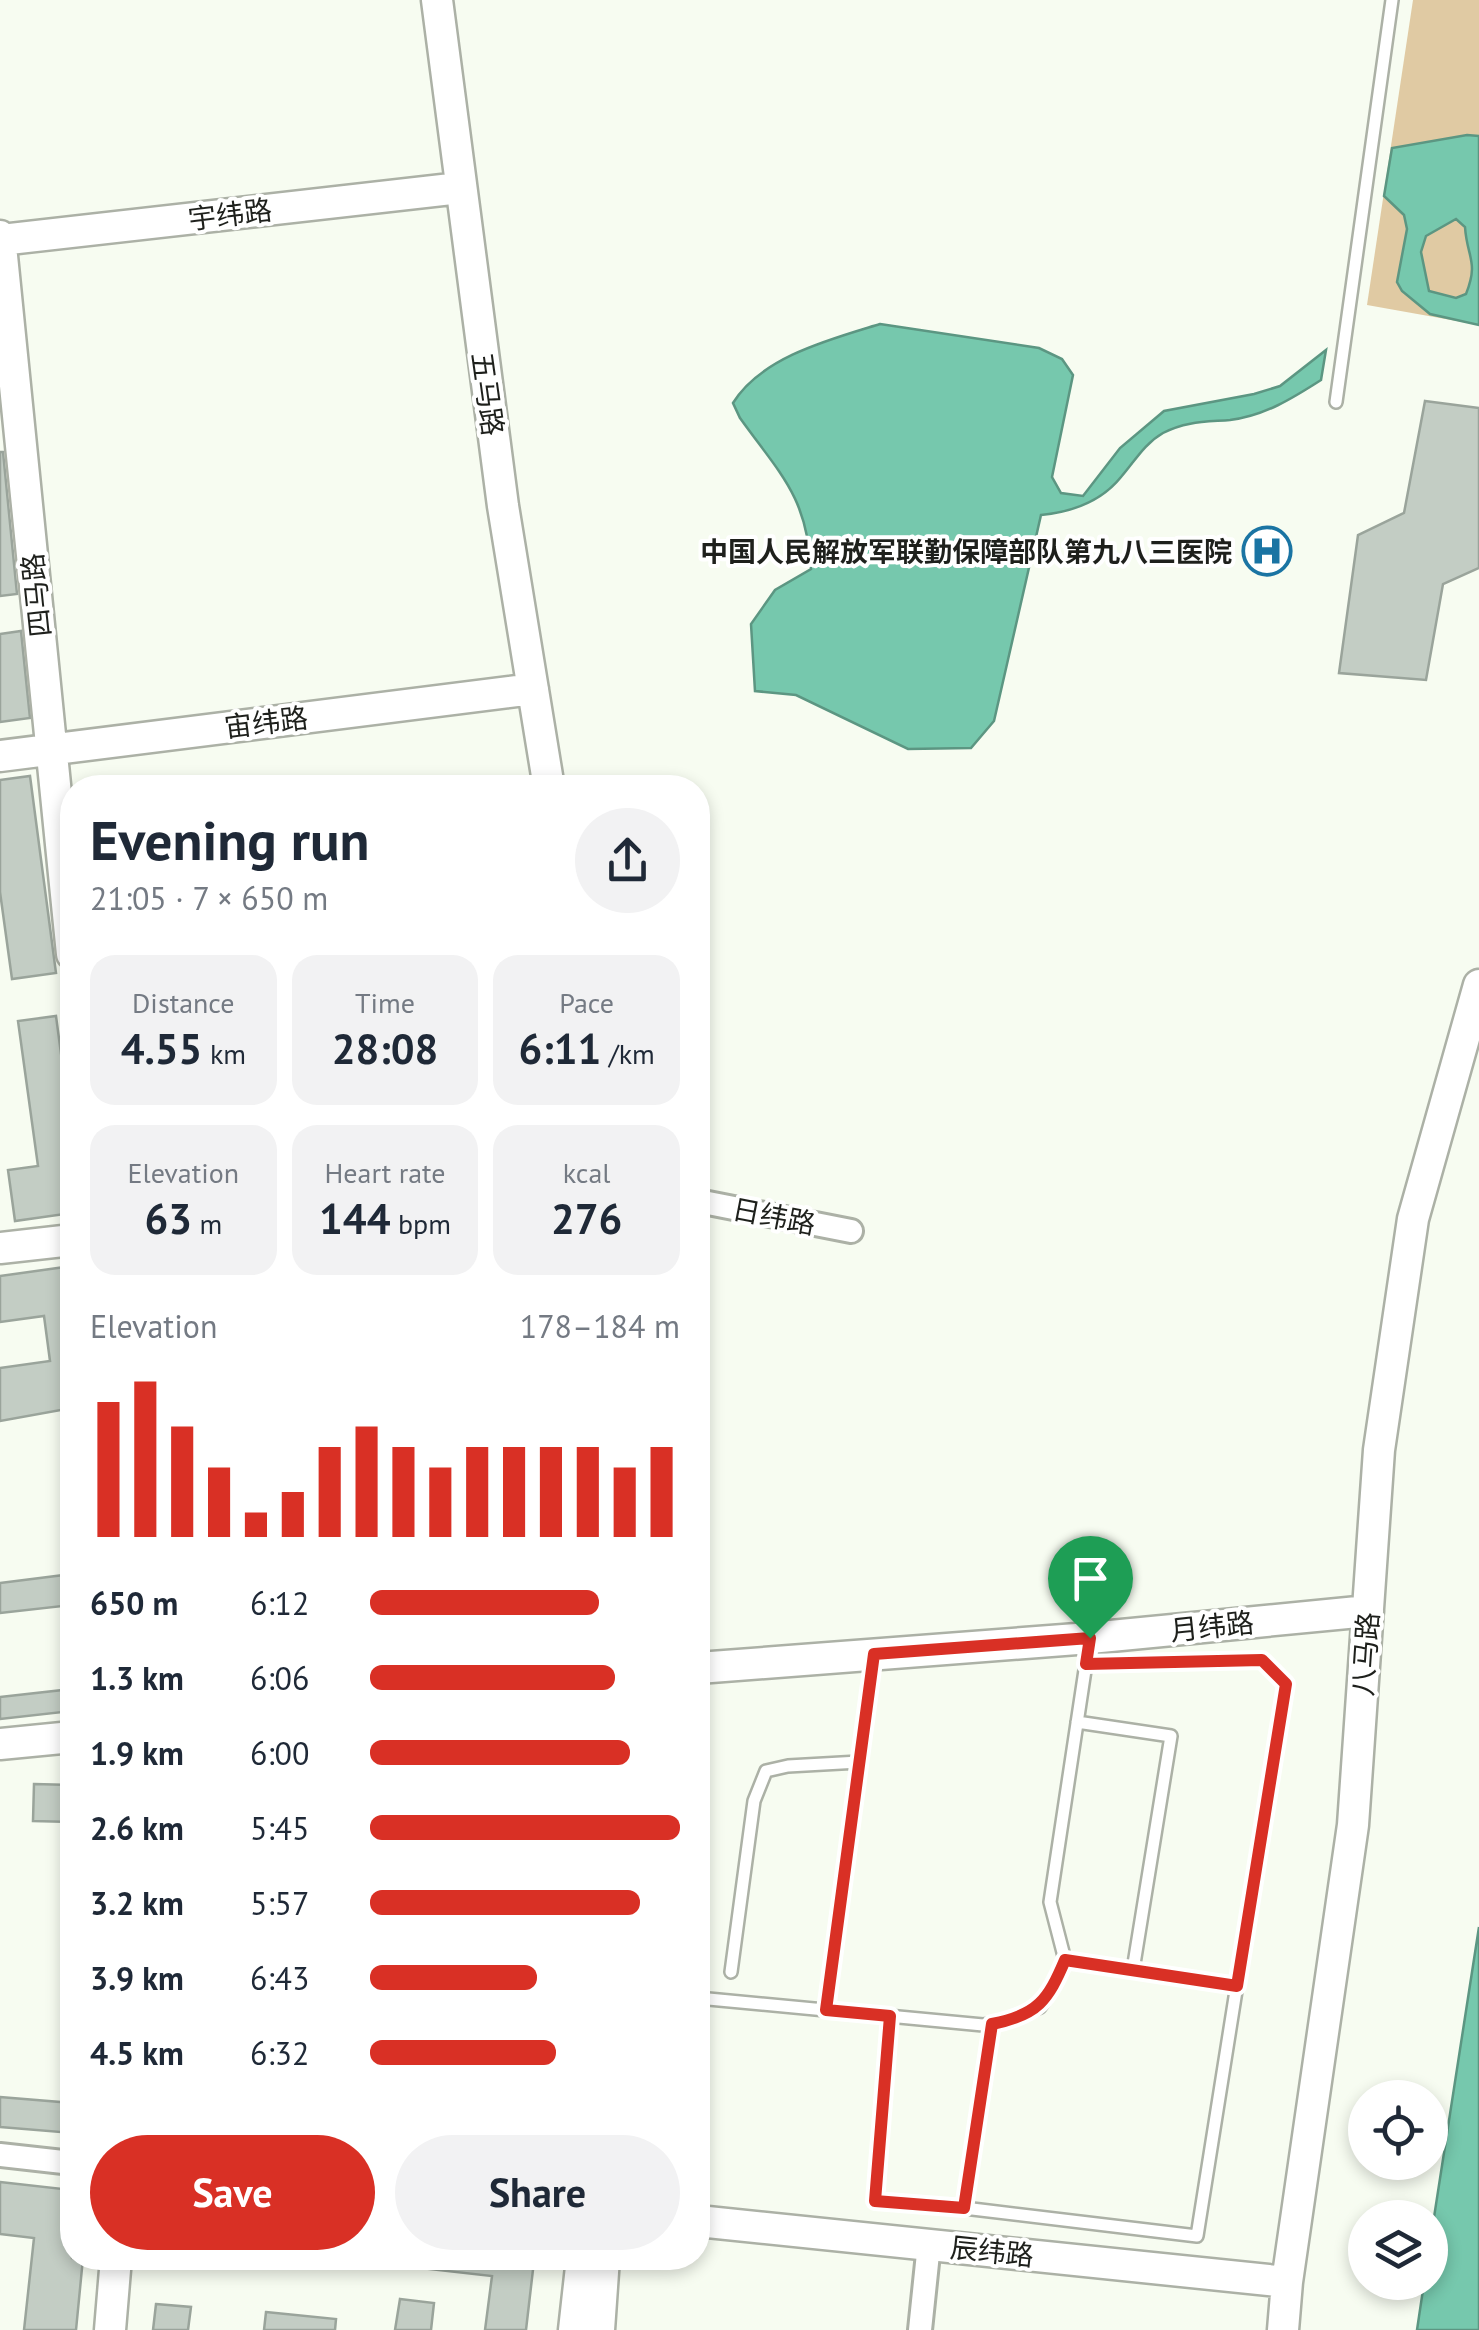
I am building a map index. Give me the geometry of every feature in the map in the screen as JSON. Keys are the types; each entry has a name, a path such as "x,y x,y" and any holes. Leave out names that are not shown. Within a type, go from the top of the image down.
{"street":[{"name":"五马路","path":"437,0 503,506 547,775"},
{"name":"宇纬路","path":"0,239 460,188"},
{"name":"四马路","path":"0,239 60,830"},
{"name":"宙纬路","path":"0,756 533,690"},
{"name":"八马路","path":"1284,2330 1287,2282 1353,1825 1379,1450 1413,1220 1479,985"},
{"name":"日纬路","path":"710,1202 851,1231"},
{"path":"0,1248 60,1241"},
{"name":"月纬路","path":"710,1667 874,1654 1088,1651 1368,1610"},
{"path":"0,1744 60,1738"},
{"path":"0,2155 60,2162"},
{"name":"辰纬路","path":"710,2222 1287,2282"},
{"path":"920,2330 929,2244"},
{"path":"110,2330 115,2270"},
{"path":"574,2330 581,2270"},
{"path":"599,2330 603,2270"}],"lane":[{"path":"1336,402 1392,0"},
{"path":"710,1999 992,2024 1040,2007 1065,1960 1050,1902 1088,1651 1262,1660 1286,1684 1197,2236 875,2201 890,2016"},
{"path":"826,2010 874,1654"},
{"path":"1077,1722 1171,1736 1133,1970"},
{"path":"731,1972 754,1801 766,1771 859,1762"},
{"path":"1065,1960 1237,1986"},
{"path":"964,2208 992,2024"}],"shaded area":[{"path":"1413,0 1479,0 1479,325 1367,305"},
{"path":"1479,136 1479,325 1430,314 1397,282 1407,229 1404,215 1384,196 1392,148","holes":["1456,219 1465,227 1472,266 1466,294 1456,298 1429,291 1421,252 1426,236"]},
{"path":"880,324 1039,348 1062,359 1073,375 1052,477 1061,493 1083,496 1120,448 1164,411 1280,386 1326,350 1321,380 1300,393 1255,415 1171,429 1156,437 1113,486 1095,499 1041,515 994,721 971,748 908,749 796,695 755,691 751,624 775,590 811,569 804,522 797,504 733,403 745,387 779,362 819,343"},
{"path":"1479,1927 1479,2330 1417,2330 1421,2300 1448,2300 1448,2200 1437,2200 1440,2180 1448,2180 1448,2127"}],"building":[{"path":"1425,401 1479,408 1479,568 1443,584 1426,680 1339,673 1358,535 1404,513"},
{"path":"0,452 17,594 0,596"},
{"path":"21,631 30,718 0,722 0,634"},
{"path":"30,776 56,973 12,979 0,892 0,780"},
{"path":"56,1016 60,1046 60,1215 15,1221 8,1170 38,1166 18,1021"},
{"path":"60,1268 60,1410 0,1421 0,1368 50,1361 44,1316 0,1322 0,1276"},
{"path":"60,1576 60,1606 0,1613 0,1583"},
{"path":"60,1690 60,1712 0,1719 0,1697"},
{"path":"34,1784 60,1785 60,1822 33,1821"},
{"path":"0,2097 60,2102 60,2132 0,2127"},
{"path":"0,2182 60,2189 60,2270 82,2270 76,2330 24,2330 34,2238 0,2234"},
{"path":"438,2270 533,2270 526,2330 485,2330 492,2276"},
{"path":"400,2299 434,2303 431,2330 395,2330"},
{"path":"156,2304 191,2307 188,2330 153,2330"},
{"path":"266,2312 336,2319 335,2330 264,2330"}],"place":[{"name":"中国人民解放军联勤保障部队第九八三医院","path":"1267,551"}],"route":[{"path":"1090,1638 1086,1664 1262,1660 1286,1684 1237,1986 1065,1960 1040,2007 992,2024 964,2208 875,2201 890,2016 826,2010 874,1654 1090,1638"}]}
